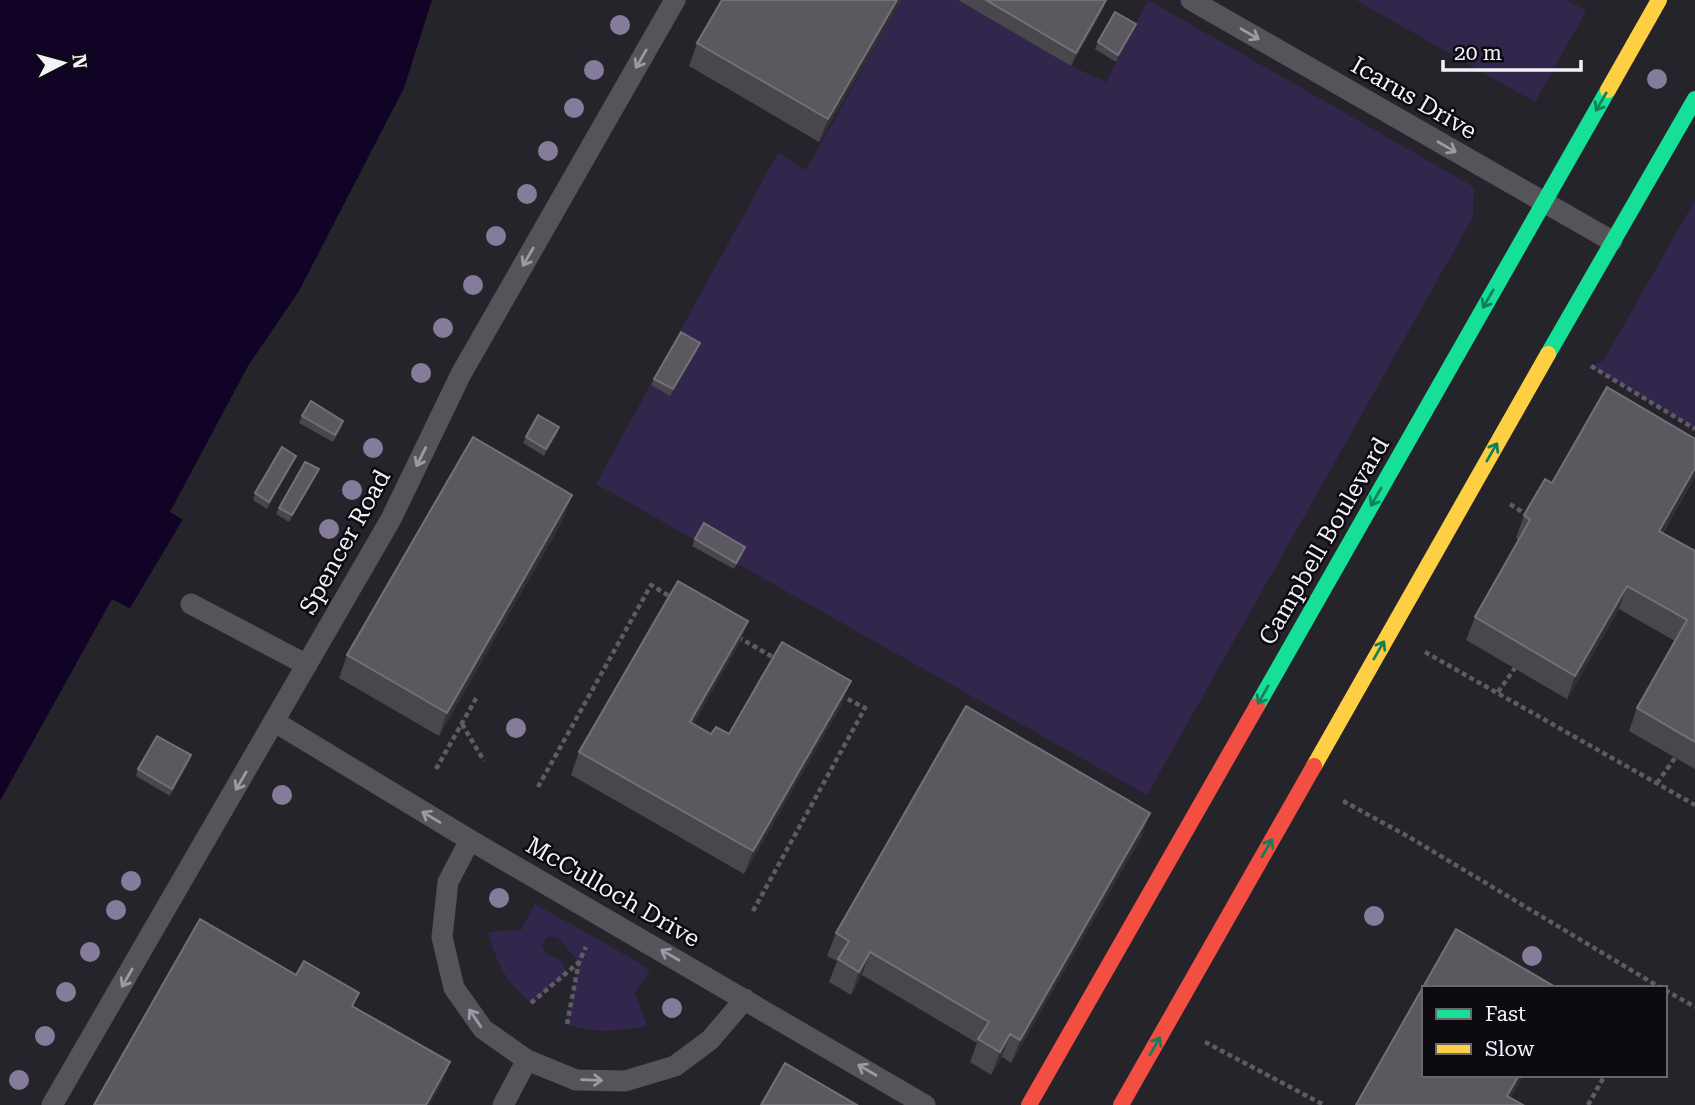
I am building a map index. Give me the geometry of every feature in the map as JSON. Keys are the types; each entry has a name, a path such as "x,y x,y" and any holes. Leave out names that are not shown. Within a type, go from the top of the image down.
{"street":[{"name":"Campbell Boulevard","path":"1029,1105 1660,0"},
{"path":"1121,1105 1695,99"}],"lane":[{"name":"Spencer Road","path":"52,1105 391,519 461,374 675,0"},
{"name":"Icarus Drive","path":"1191,0 1612,241"},
{"path":"191,604 307,666"},
{"name":"McCulloch Drive","path":"275,722 470,840 925,1105"},
{"path":"470,840 448,882 442,937 454,988 482,1029 527,1060 576,1080 625,1081 675,1066 710,1040 745,999"},
{"path":"502,1105 527,1060"}],"path":[{"path":"1591,366 1695,429"},
{"path":"1656,419 1661,410"},
{"path":"1509,504 1528,516"},
{"path":"538,788 651,585 675,600"},
{"path":"735,635 782,663"},
{"path":"1424,652 1695,805"},
{"path":"1498,692 1515,668"},
{"path":"436,769 478,695"},
{"path":"753,911 865,708 841,695"},
{"path":"462,723 484,761"},
{"path":"1657,783 1675,758"},
{"path":"1343,800 1656,986"},
{"path":"531,1003 579,962 566,1024"},
{"path":"1667,991 1695,1007"},
{"path":"1205,1042 1324,1105"},
{"path":"1588,1105 1604,1077"}],"shaded area":[{"path":"0,0 448,0 407,104 191,506 130,608 0,839"},
{"path":"902,0 958,0 1071,66 1106,82 1148,0 1474,187 1473,217 1147,795 596,484 778,153 806,170"},
{"path":"1356,0 1567,0 1586,11 1535,102"},
{"path":"1695,200 1695,429 1591,366 1604,360"},
{"path":"535,904 650,970 635,993 647,1026 607,1031 567,1024 579,962 557,937 547,937 542,946 547,955 561,960 567,973 531,1003 515,987 499,963 488,932 521,930"}],"pier":[{"path":"432,0 452,0 410,106 185,521 170,512 248,366 299,291 404,88"},
{"path":"112,599 133,610 0,842 0,801"}],"building":[{"path":"722,0 897,0 828,119 697,43"},
{"path":"986,0 1106,0 1076,53"},
{"path":"1115,12 1136,24 1118,55 1098,42"},
{"path":"681,332 700,343 673,389 654,379"},
{"path":"1607,387 1695,439 1695,468 1659,531 1695,551 1695,742 1637,708 1687,620 1627,586 1575,676 1475,617 1530,520 1524,515 1545,479 1552,483"},
{"path":"311,401 343,421 335,435 302,416"},
{"path":"538,415 559,427 546,449 526,437"},
{"path":"473,437 572,495 447,713 347,655"},
{"path":"282,447 296,456 269,502 255,493"},
{"path":"305,462 319,469 292,515 279,508"},
{"path":"704,523 745,547 736,563 695,539"},
{"path":"678,581 748,621 690,722 711,734 716,727 729,734 782,642 851,681 753,851 579,752"},
{"path":"966,706 1150,813 1020,1040 1010,1034 1000,1052 978,1039 989,1022 870,952 859,972 838,959 849,941 836,933"},
{"path":"157,736 191,755 172,789 138,769"},
{"path":"200,919 296,975 304,961 359,993 352,1006 450,1062 426,1105 94,1105"},
{"path":"1456,929 1554,986 1424,986"},
{"path":"1422,989 1422,1077 1518,1077 1507,1096 1523,1105 1356,1105"},
{"path":"785,1063 857,1105 761,1105"}],"traffic: fast":[{"path":"1257,706 1608,90"},
{"path":"1548,354 1695,99"}],"traffic: slow":[{"path":"1608,90 1659,0"},
{"path":"1314,766 1548,354"}],"traffic: jam":[{"path":"1029,1105 1257,706"},
{"path":"1121,1105 1314,766"}]}
